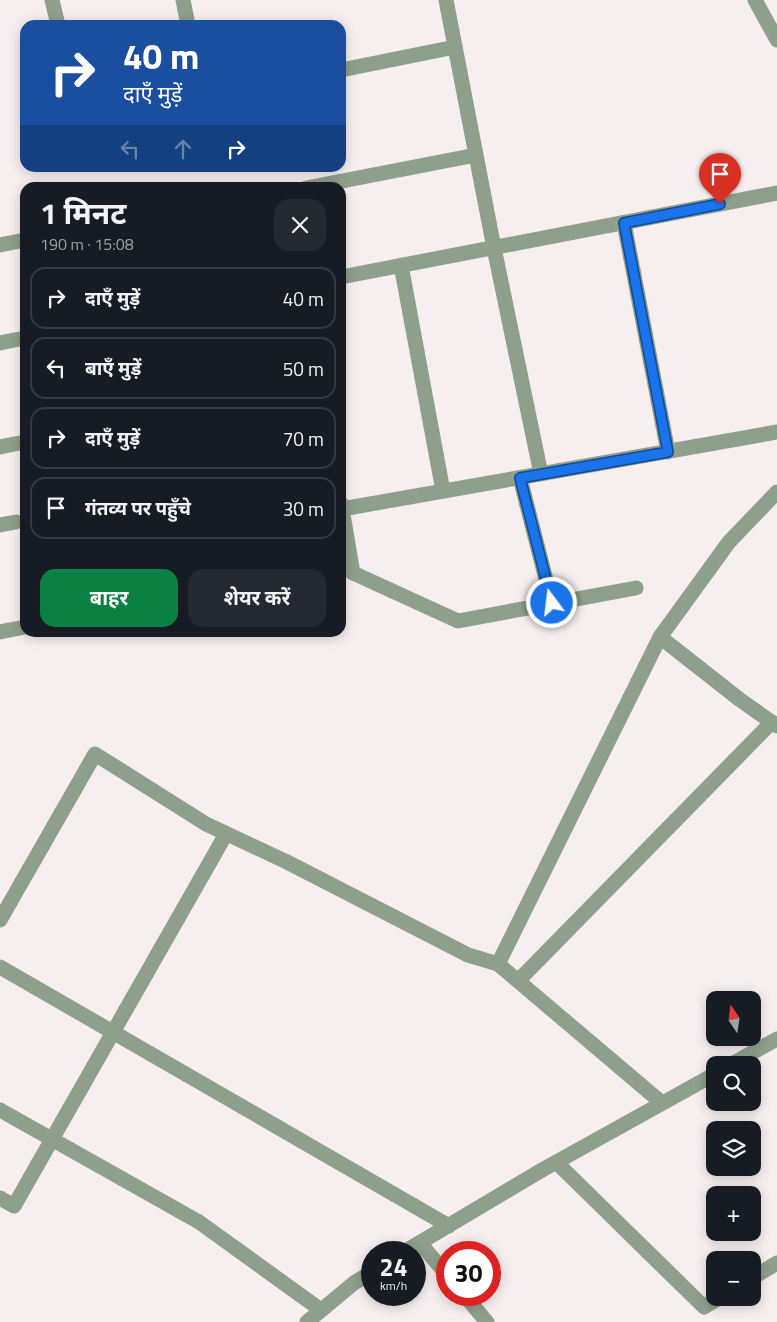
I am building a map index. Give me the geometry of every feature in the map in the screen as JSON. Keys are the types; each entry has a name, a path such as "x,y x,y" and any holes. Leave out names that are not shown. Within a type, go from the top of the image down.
{"street":[{"path":"52,0 57,20"},
{"path":"183,0 187,20"},
{"path":"446,0 494,248 542,474"},
{"path":"755,0 777,40"},
{"path":"346,69 455,46"},
{"path":"338,182 476,156"},
{"path":"346,276 777,193"},
{"path":"624,223 668,452"},
{"path":"0,245 20,241"},
{"path":"401,265 443,491"},
{"path":"0,343 20,339"},
{"path":"346,505 520,478 777,432"},
{"path":"0,447 20,443"},
{"path":"520,478 552,603"},
{"path":"498,964 660,637 729,542 777,492"},
{"path":"0,525 16,522"},
{"path":"346,556 347,569 458,621 636,588"},
{"path":"0,632 20,625"},
{"path":"518,981 775,724 739,699 660,637"},
{"path":"0,920 94,754 206,824 288,862 468,955 498,964 662,1104"},
{"path":"0,1198 14,1206 222,841"},
{"path":"0,967 449,1226"},
{"path":"746,1056 777,1039"},
{"path":"423,1241 556,1162 706,1079"},
{"path":"0,1110 199,1222 321,1310"},
{"path":"556,1162 704,1307 706,1306"},
{"path":"426,1250 436,1262"},
{"path":"761,1273 777,1263"},
{"path":"307,1322 361,1279"},
{"path":"473,1306 487,1322"}],"route":[{"path":"552,603 520,478 668,452 624,223 720,204"}]}
